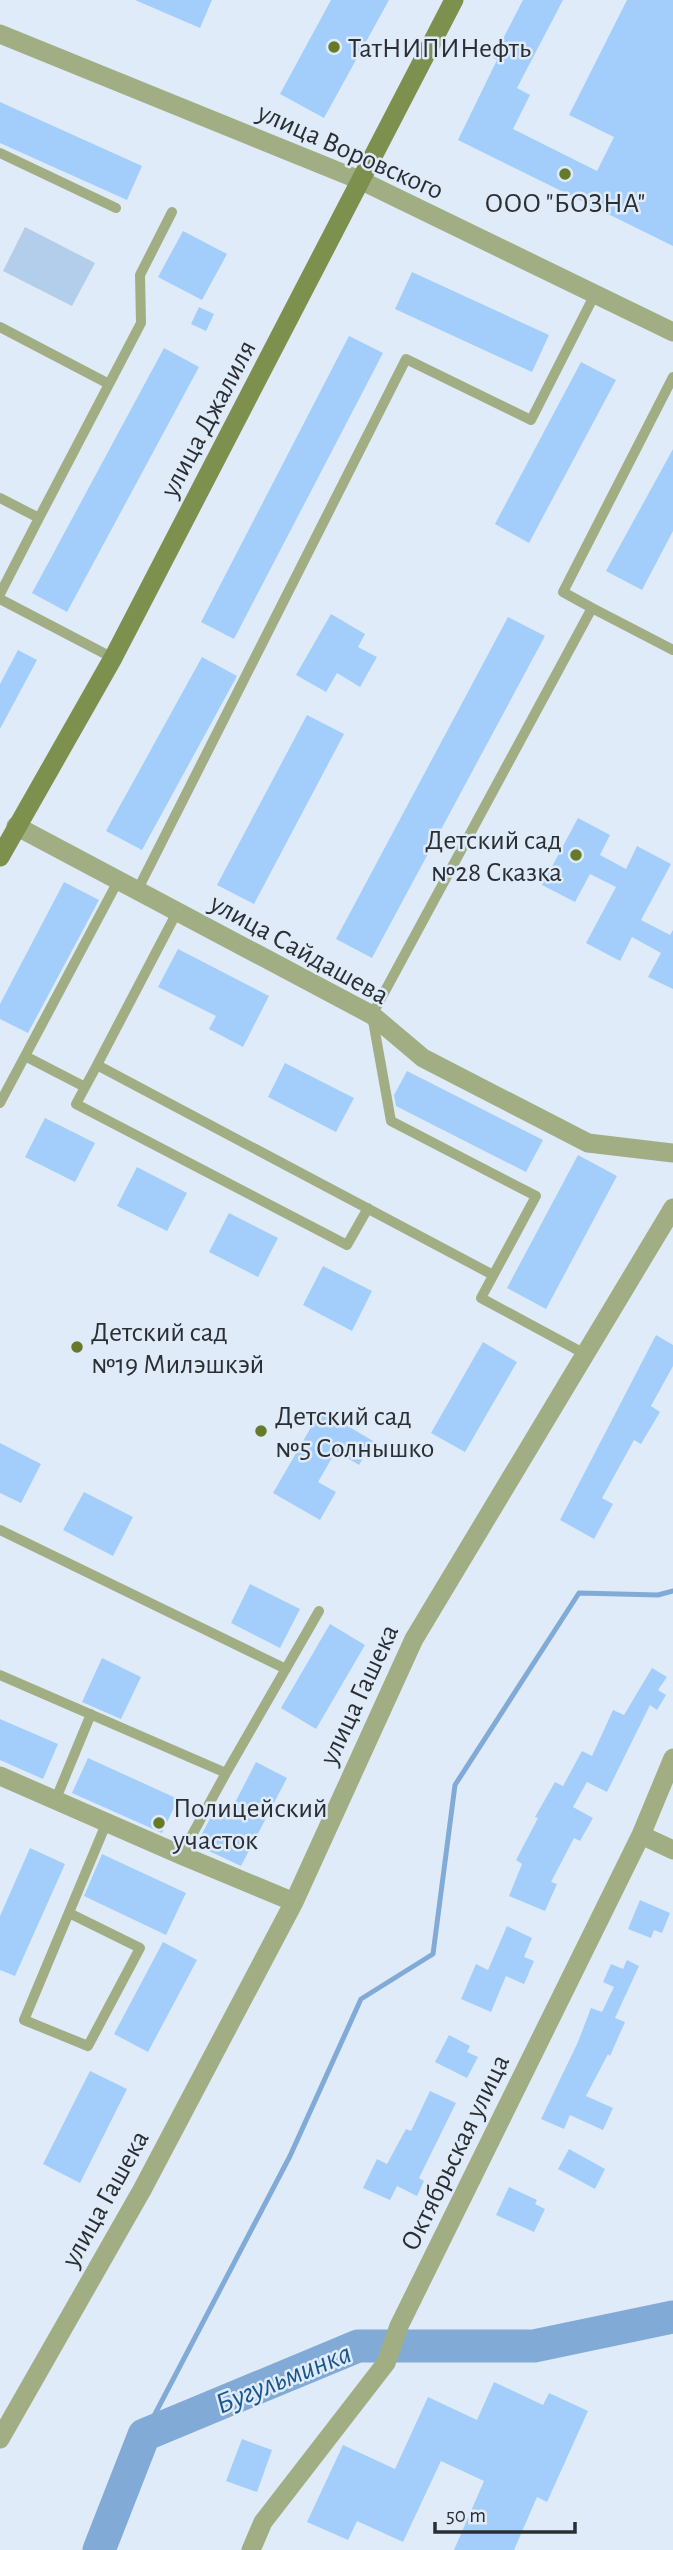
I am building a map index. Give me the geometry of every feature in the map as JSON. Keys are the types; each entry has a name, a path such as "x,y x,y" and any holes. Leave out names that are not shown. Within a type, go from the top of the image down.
{"main road":[{"name":"улица Джалиля","path":"0,857 113,658 454,0"}],"street":[{"name":"улица Воровского","path":"0,34 362,181 673,332"},
{"name":"улица Сайдашева","path":"16,826 372,1015 423,1058 588,1143 673,1153"},
{"name":"улица Гашека","path":"0,2439 142,2190 294,1902 414,1639 673,1208"},
{"name":"Октябрьская улица","path":"251,2550 263,2522 386,2362 399,2326 641,1835 673,1758"},
{"path":"0,1776 106,1824 294,1902"},
{"path":"641,1835 673,1850"}],"lane":[{"path":"0,153 116,208"},
{"path":"0,593 142,323 140,275 172,212"},
{"path":"136,891 406,359 531,420 595,294"},
{"path":"0,327 109,384"},
{"path":"673,377 563,592 673,650"},
{"path":"0,498 39,518"},
{"path":"0,599 113,658"},
{"path":"585,1354 481,1298 536,1196 391,1121 372,1015 592,608"},
{"path":"0,1103 118,881"},
{"path":"177,912 76,1104 347,1245 368,1208"},
{"path":"25,1056 85,1087"},
{"path":"97,1065 493,1275"},
{"path":"0,1530 286,1670"},
{"path":"181,1856 319,1611"},
{"path":"0,1675 226,1773"},
{"path":"55,1801 91,1714"},
{"path":"69,1913 140,1948 88,2046 24,2020 106,1824"}],"shaded area":[{"path":"25,227 95,263 72,306 3,271"}],"building":[{"path":"135,0 212,0 200,28"},
{"name":"ТатНИПИНефть","path":"331,0 389,0 324,118 280,94"},
{"path":"523,0 563,0 517,88 530,95 513,129 597,171 614,137 569,115 627,0 673,0 673,246 458,140 497,60 493,58"},
{"path":"0,102 142,166 127,200 0,143"},
{"path":"183,231 227,254 202,300 158,277"},
{"path":"412,272 549,335 532,372 395,309"},
{"path":"199,307 214,314 206,331 191,324"},
{"path":"349,336 383,353 234,639 201,622"},
{"path":"164,348 199,367 67,612 32,593"},
{"path":"581,362 616,380 529,543 495,524"},
{"path":"673,449 673,531 642,590 606,571"},
{"path":"331,614 365,634 358,647 377,657 360,687 337,673 326,692 296,675"},
{"path":"508,617 545,636 372,958 336,939"},
{"path":"18,650 37,660 0,729 0,684"},
{"path":"202,657 237,676 142,850 106,831"},
{"path":"307,715 344,734 254,904 217,885"},
{"path":"578,818 610,835 600,855 626,869 637,846 671,864 641,920 670,935 673,930 673,989 648,977 661,953 632,937 620,961 586,943 616,887 590,874 575,902 542,885"},
{"path":"64,882 99,900 28,1033 0,1019 0,1004"},
{"path":"178,949 269,996 243,1047 209,1029 216,1016 158,987"},
{"path":"285,1063 354,1098 336,1132 268,1097"},
{"path":"407,1071 543,1140 526,1172 396,1106 394,1095"},
{"path":"45,1118 95,1143 75,1182 25,1157"},
{"path":"578,1155 617,1176 546,1309 507,1288"},
{"path":"137,1167 187,1193 167,1231 117,1206"},
{"path":"229,1213 278,1238 258,1277 209,1252"},
{"path":"323,1266 372,1291 352,1331 303,1305"},
{"path":"656,1335 673,1345 673,1366 651,1406 660,1412 641,1444 634,1440 602,1498 613,1504 594,1539 560,1520"},
{"path":"483,1342 517,1362 465,1452 431,1433"},
{"path":"321,1410 373,1441 359,1465 336,1451 318,1482 336,1492 320,1520 273,1493"},
{"path":"0,1443 41,1464 21,1503 0,1493"},
{"path":"84,1492 133,1517 113,1556 63,1530"},
{"path":"250,1584 300,1609 280,1648 231,1623"},
{"path":"330,1624 365,1645 316,1729 281,1708"},
{"path":"102,1658 141,1677 121,1719 82,1702"},
{"path":"652,1668 667,1677 658,1690 666,1695 657,1710 650,1705 607,1792 587,1782 573,1807 593,1818 580,1841 574,1838 551,1882 557,1884 545,1911 509,1896 522,1864 516,1860 538,1818 535,1817 555,1782 563,1786 582,1751 592,1756 613,1710 624,1715"},
{"path":"0,1719 58,1744 43,1779 0,1760"},
{"path":"88,1758 178,1799 162,1833 72,1793"},
{"path":"256,1762 287,1778 241,1866 196,1845 214,1811 227,1818"},
{"path":"30,1848 65,1864 15,1976 0,1970 0,1916"},
{"path":"102,1854 186,1893 166,1935 84,1896"},
{"path":"640,1900 670,1913 662,1933 654,1930 651,1938 628,1929"},
{"path":"507,1926 532,1938 524,1957 534,1961 524,1984 506,1976 491,2012 461,1999 476,1964 488,1970"},
{"path":"163,1942 197,1960 148,2052 114,2034"},
{"path":"627,1960 639,1966 615,2018 625,2022 610,2056 608,2054 586,2096 613,2108 603,2130 570,2115 564,2129 541,2119 578,2042 591,2008 602,2012 614,1987 603,1982 611,1964 623,1969"},
{"path":"449,2035 470,2046 467,2052 478,2057 467,2078 435,2062"},
{"path":"90,2071 127,2089 80,2183 43,2164"},
{"path":"430,2091 456,2103 419,2178 424,2181 417,2196 397,2186 390,2200 363,2188 377,2159 387,2164 406,2129 411,2131"},
{"path":"569,2149 605,2169 595,2189 558,2169"},
{"path":"509,2187 537,2200 535,2204 545,2209 534,2232 496,2215"},
{"path":"494,2382 543,2405 549,2393 588,2411 547,2502 537,2497 514,2550 454,2550 484,2481 441,2461 403,2542 357,2521 348,2540 307,2522 343,2445 395,2469 428,2397 477,2420"},
{"path":"242,2439 272,2450 257,2492 226,2481"}],"waterway":[{"path":"144,2435 290,2156 361,1999 433,1954 455,1785 579,1593 658,1595 673,1591"},
{"name":"Бугульминка","path":"99,2550 144,2435 358,2346 534,2346 673,2317"}],"place":[{"name":"ТатНИПИНефть","path":"334,47"},
{"name":"ООО \"БОЗНА\"","path":"565,174"},
{"name":"Детский сад №28 Сказка","path":"576,855"},
{"name":"Детский сад №19 Милэшкэй","path":"77,1347"},
{"name":"Детский сад №5 Солнышко","path":"261,1431"},
{"name":"Полицейский участок","path":"159,1823"}]}
